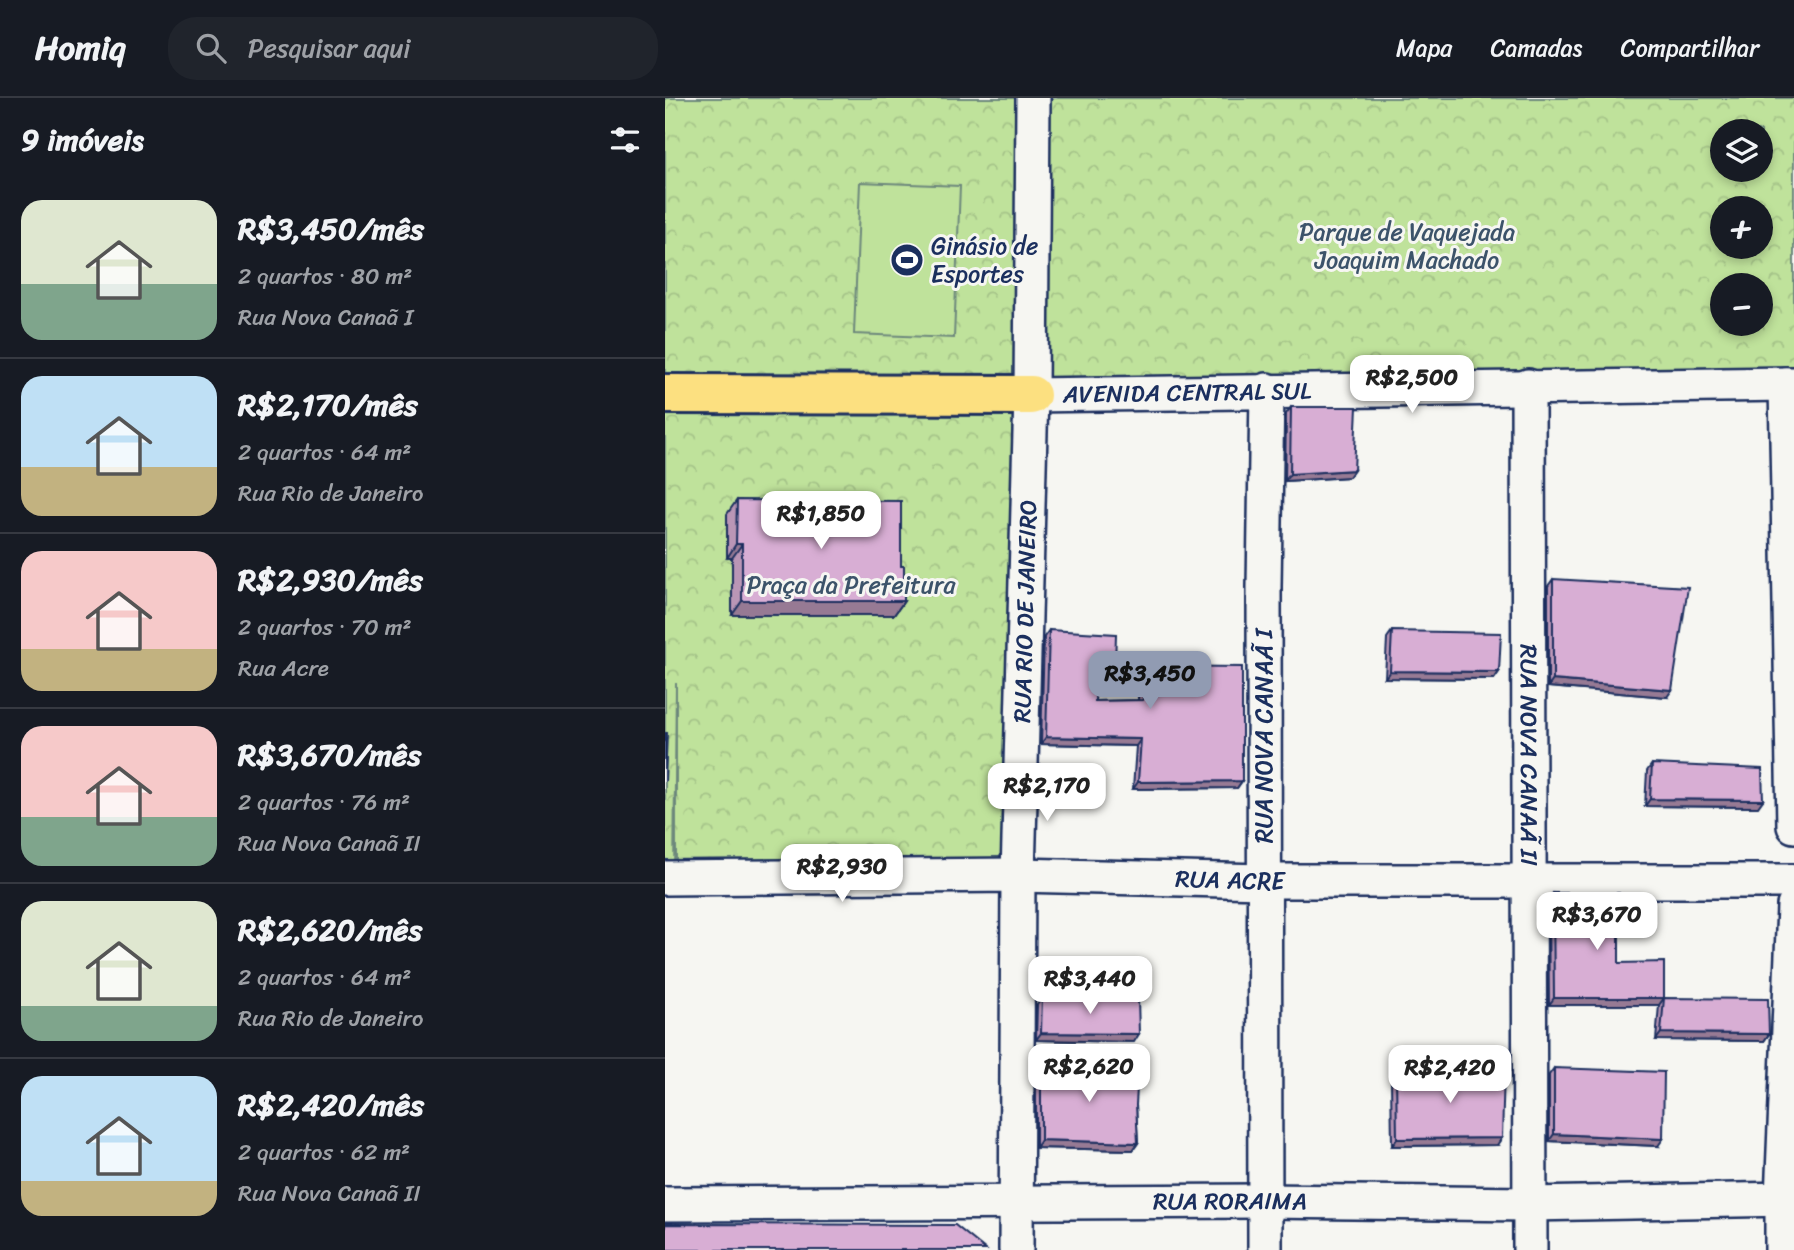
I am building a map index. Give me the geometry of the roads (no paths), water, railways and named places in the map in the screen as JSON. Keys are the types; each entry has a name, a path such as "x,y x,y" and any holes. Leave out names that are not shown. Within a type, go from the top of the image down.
{"main road":[{"name":"AVENIDA CENTRAL SUL","path":"665,394 1022,395"}],"street":[{"name":"RUA RIO DE JANEIRO","path":"1013,98 1022,395"},
{"name":"RUA RIO DE JANEIRO","path":"1016,1250 1010,1201 1011,875 1022,395 1033,98"},
{"name":"AVENIDA CENTRAL SUL","path":"1022,395 1790,384"},
{"path":"1790,384 1794,826"},
{"name":"RUA NOVA CANAÃ II","path":"1528,386 1530,1250"},
{"name":"RUA NOVA CANAÃ I","path":"1265,1250 1264,587 1267,390"},
{"name":"RUA ACRE","path":"665,878 1011,875 1264,881 1794,881"},
{"path":"1782,1250 1788,1199 1794,906"},
{"name":"RUA RORAIMA","path":"665,1204 1264,1200 1530,1204 1788,1199"},
{"name":"RUA RIO DE JANEIRO","path":"1002,1250 1010,1201"}],"place":[{"name":"Ginásio de Esportes","path":"907,260"}],"park label":[{"name":"Parque de Vaquejada Joaquim Machado","path":"1407,246"},
{"name":"Praça da Prefeitura","path":"851,585"}]}
